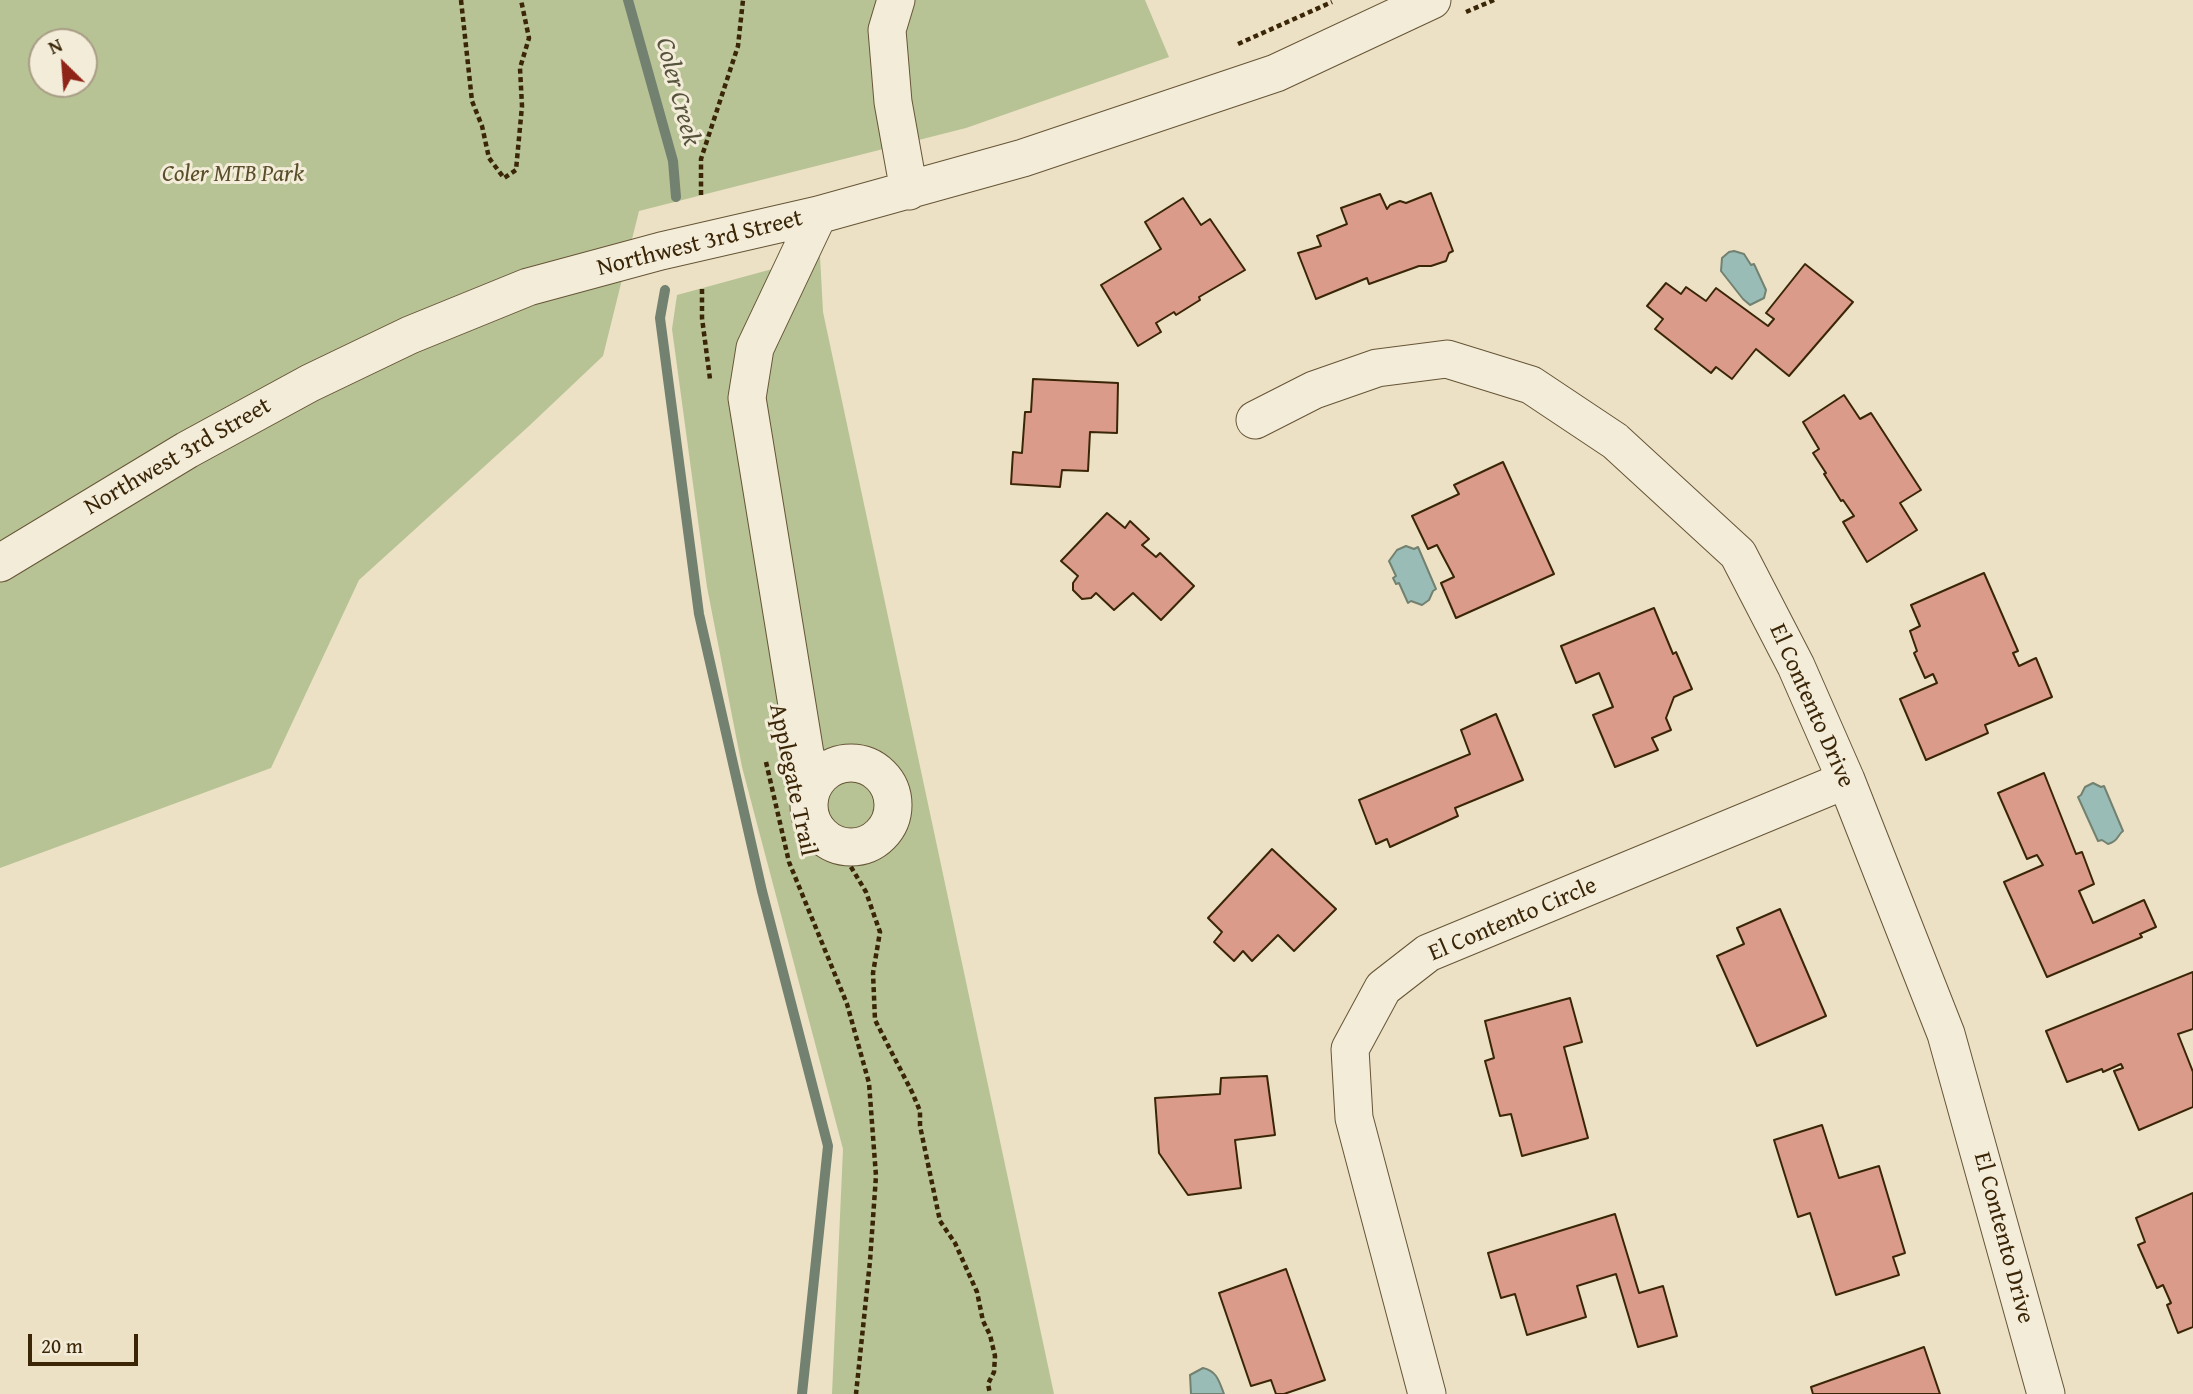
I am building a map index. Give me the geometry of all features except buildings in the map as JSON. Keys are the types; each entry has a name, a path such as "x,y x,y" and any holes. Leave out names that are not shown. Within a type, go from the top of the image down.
{"street":[{"path":"896,0 887,30 893,102 909,191"},
{"name":"Northwest 3rd Street","path":"0,563 187,450 310,383 410,335 528,287 686,245 818,215 1023,158 1276,72 1432,0"},
{"path":"816,782 805,754 747,398 755,348 818,215"},
{"name":"El Contento Drive","path":"1255,420 1314,390 1377,368 1447,359 1531,385 1615,441 1738,554 1796,666 1846,780 1946,1034 2046,1394"},
{"path":"850,763 876,771 886,780 892,792 894,806 891,819 874,841 861,847 832,844 813,823 809,809 810,795 816,782 836,765 850,763"},
{"name":"El Contento Circle","path":"1427,1394 1354,1118 1350,1049 1383,988 1428,953 1846,780"}],"path":[{"path":"461,0 472,101 482,126 489,158 504,178 516,170 522,106 520,68 529,38 521,0"},
{"path":"701,195 701,159 738,46 743,0"},
{"path":"702,289 702,318 711,384"},
{"name":"Applegate Trail","path":"766,759 789,862 847,1004 869,1083 876,1176 856,1394"},
{"path":"861,847 848,862 866,892 880,932 873,973 875,1020 919,1111 940,1221 955,1242 977,1292 995,1356 995,1371 988,1384 990,1394"}],"green space":[{"name":"Coler MTB Park","path":"0,0 1145,0 1169,57 966,128 639,211 603,356 359,580 271,768 0,868"},
{"path":"820,256 823,312 1054,1394 832,1394 843,1149 742,767 707,587 672,329 677,295"}],"water":[{"path":"1734,251 1744,254 1751,265 1754,264 1766,290 1764,298 1750,305 1721,271 1722,258"},
{"path":"1406,546 1414,549 1418,547 1436,589 1422,605 1411,601 1408,603 1399,583 1396,584 1393,578 1396,576 1389,561 1397,550"},
{"path":"2093,783 2104,786 2123,831 2108,844 2102,840 2098,841 2078,797 2085,787"},
{"path":"1203,1368 1214,1374 1224,1394 1191,1394 1190,1375"}],"waterway":[{"name":"Coler Creek","path":"628,0 673,161 676,197"},
{"path":"665,290 660,318 699,614 762,891 828,1146 802,1394"}]}
